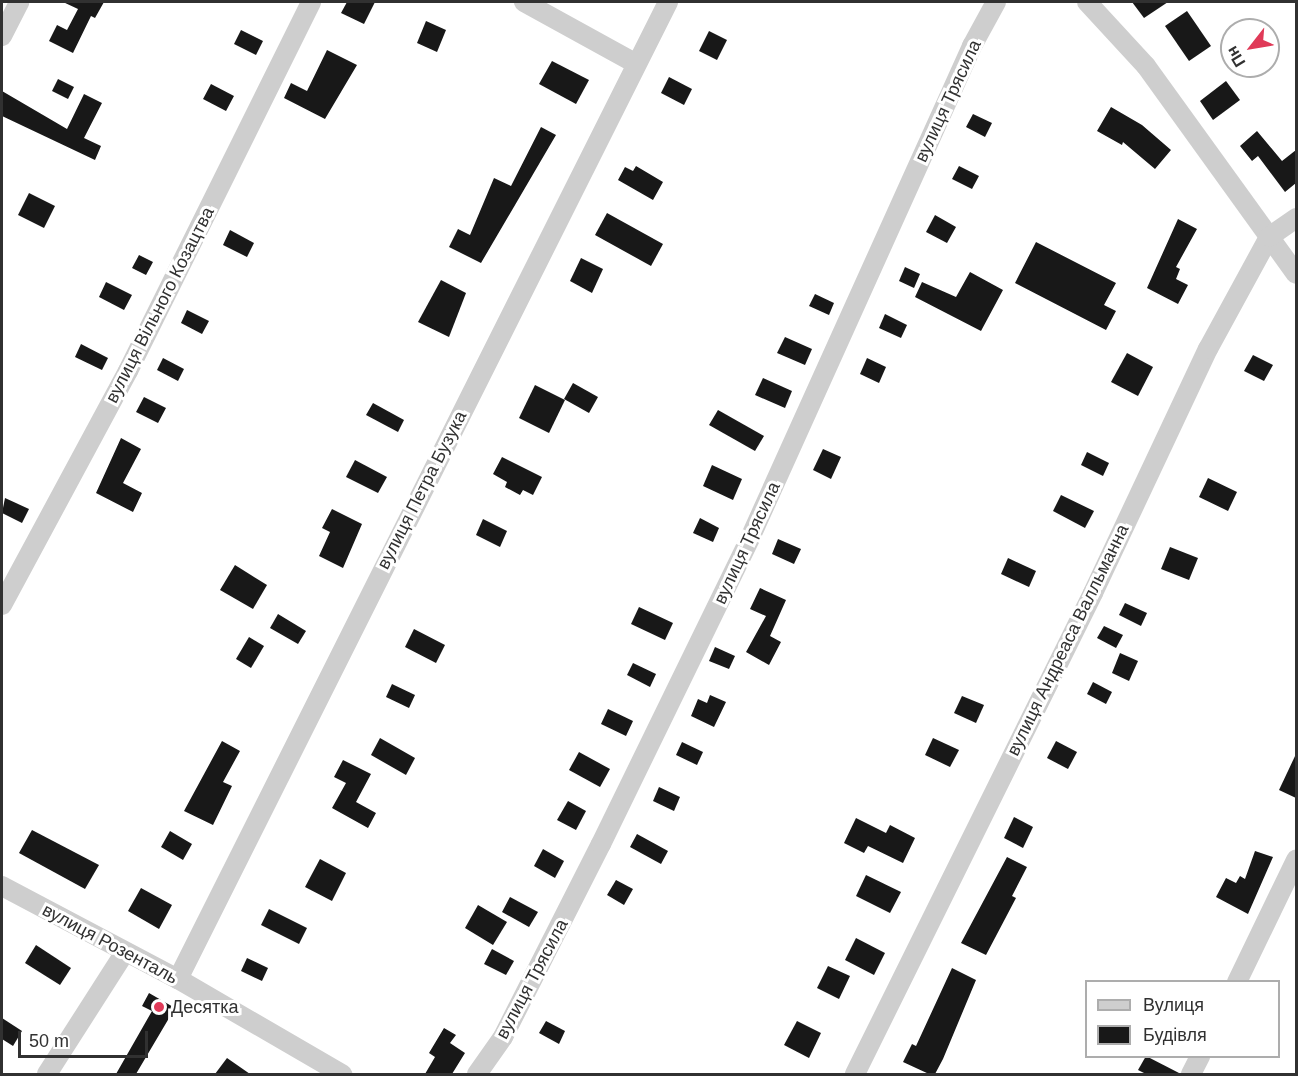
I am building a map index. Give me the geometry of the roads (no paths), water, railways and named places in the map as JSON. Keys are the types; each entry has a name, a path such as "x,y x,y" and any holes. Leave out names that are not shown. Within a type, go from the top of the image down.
{"street":[{"path":"2,36 19,2"},
{"name":"вулиця Вільного Козацтва","path":"2,605 128,370 311,2"},
{"path":"524,2 635,63"},
{"name":"вулиця Петра Бузука","path":"177,979 635,63 668,2"},
{"name":"вулиця Трясила","path":"477,1074 503,1037 591,864 745,548 972,46 996,2"},
{"path":"1087,2 1146,66 1296,274"},
{"name":"вулиця Андреаса Валльманна","path":"855,1074 1093,593 1208,349 1269,237 1296,218"},
{"path":"1237,980 1296,860"},
{"name":"вулиця Розенталь","path":"2,886 177,979 342,1074"},
{"path":"47,1074 125,952"},
{"path":"1191,1074 1199,1058"}],"place":[{"name":"Десятка","path":"159,1007"}]}
